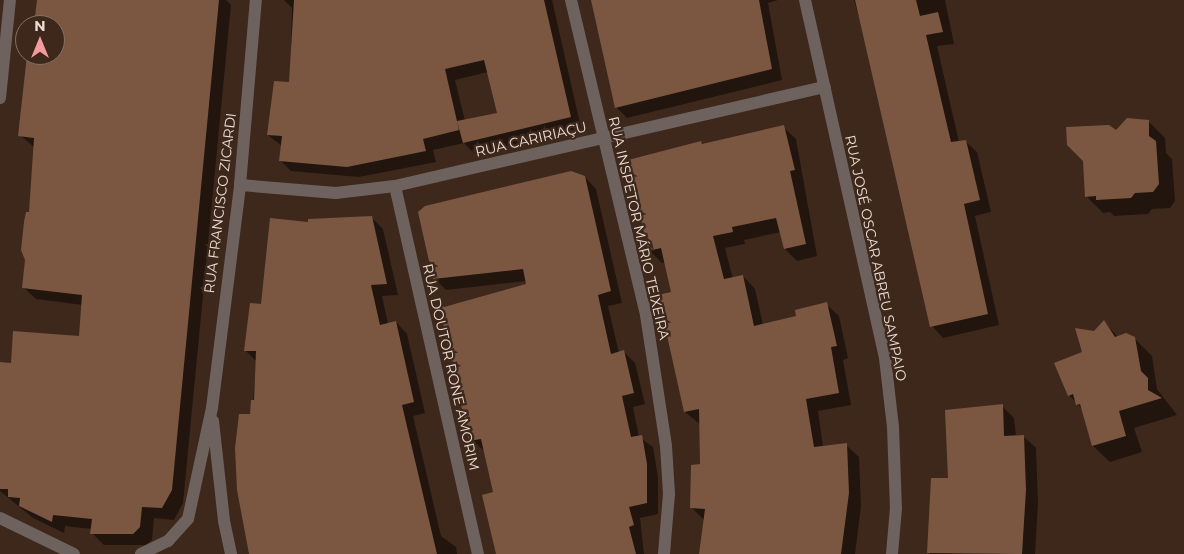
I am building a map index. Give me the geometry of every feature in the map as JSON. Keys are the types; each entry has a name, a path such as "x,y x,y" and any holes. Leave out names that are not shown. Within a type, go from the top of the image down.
{"street":[{"path":"0,98 10,0"},
{"name":"RUA FRANCISCO ZICARDI","path":"140,554 168,542 188,519 212,408 240,185 256,0"},
{"name":"RUA INSPETOR MÁRIO TEIXEIRA","path":"571,0 646,316 660,403 669,494 664,554"},
{"name":"RUA JOSÉ OSCAR ABREU SAMPAIO","path":"805,0 885,358 893,427 896,508 892,554"},
{"name":"RUA CARIRIAÇU","path":"240,185 336,193 395,186 825,87"},
{"name":"RUA DOUTOR RONE AMORIM","path":"395,186 478,554"},
{"name":"RUA FRANCISCO ZICARDI","path":"212,408 224,521 231,554"},
{"path":"0,518 74,554"}],"building":[{"path":"37,0 219,0 172,490 162,508 142,507 140,527 133,534 90,534 92,519 53,515 52,522 19,506 20,498 8,497 8,489 0,489 0,362 11,363 13,331 79,336 82,295 22,288 25,260 21,250 26,212 29,212 34,138 18,136 26,65 65,65 65,15 35,15"},
{"path":"294,0 544,0 571,117 463,143 457,121 497,113 484,60 445,69 459,130 423,139 426,151 347,167 279,161 282,136 267,135 274,81 289,82"},
{"path":"591,0 759,0 772,69 615,108"},
{"path":"855,0 916,0 920,16 938,12 943,32 926,35 951,142 966,140 980,200 964,204 988,314 930,327"},
{"path":"1127,118 1149,120 1149,136 1156,141 1159,184 1153,192 1135,193 1131,198 1096,200 1096,196 1085,197 1083,161 1067,145 1066,127 1109,125 1116,130"},
{"path":"784,125 795,170 790,171 806,244 784,249 776,218 732,227 733,232 713,236 724,279 743,275 754,326 796,316 795,310 827,302 837,346 831,347 839,393 806,399 814,447 847,443 849,493 841,554 699,554 705,509 690,508 691,465 700,464 699,409 684,412 658,295 671,292 661,248 648,251 628,160 701,141 702,144"},
{"path":"571,171 585,176 611,291 598,295 611,354 624,350 634,393 622,396 631,437 642,435 647,464 647,503 629,507 634,525 629,527 636,554 496,554 482,495 493,492 481,439 469,441 438,301 444,307 526,284 523,269 433,279 418,212 425,206"},
{"path":"372,216 387,284 371,285 380,325 396,321 414,402 402,405 437,554 249,554 237,490 235,448 239,414 250,414 251,400 254,400 256,351 244,351 250,303 261,304 270,218 308,222 308,219"},
{"path":"1104,320 1115,337 1126,333 1135,337 1141,371 1148,378 1148,390 1162,398 1119,411 1126,436 1092,446 1080,404 1076,405 1073,394 1068,396 1054,363 1082,352 1075,328 1094,331"},
{"path":"1003,404 1004,436 1024,435 1026,490 1022,554 927,553 931,478 948,478 945,410"}]}
